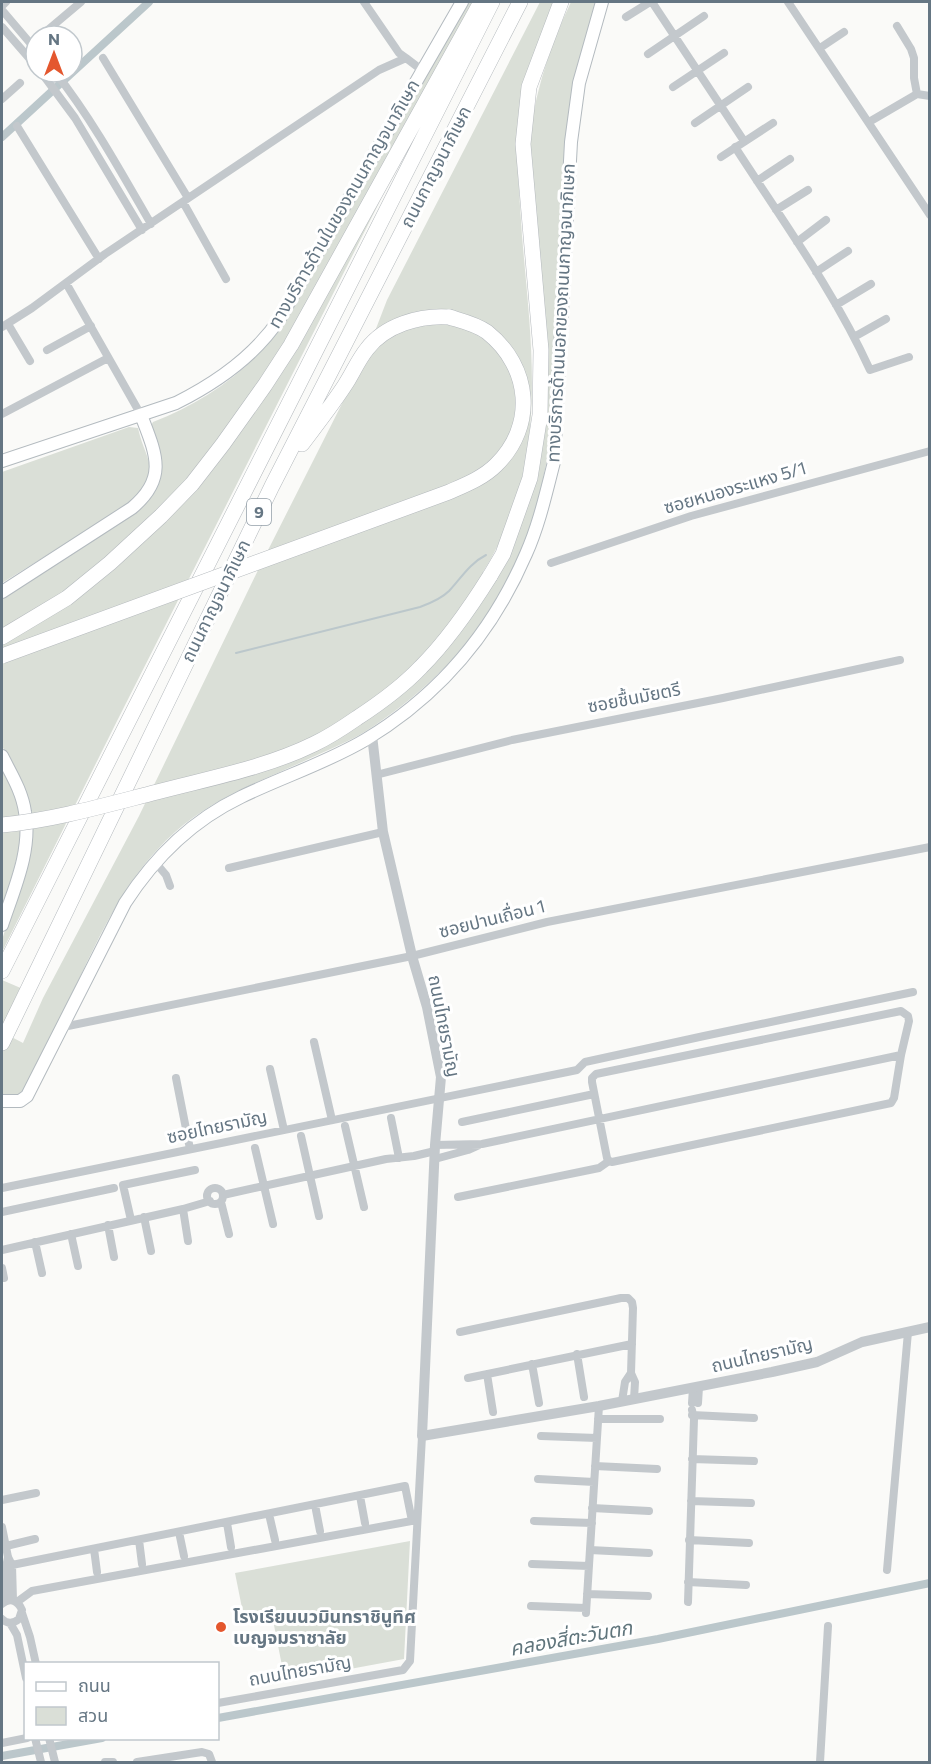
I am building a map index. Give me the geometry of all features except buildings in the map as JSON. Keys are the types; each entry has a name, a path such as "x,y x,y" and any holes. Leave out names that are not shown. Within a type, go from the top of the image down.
{"highway":[{"path":"2,637 67,597 135,541 192,484 224,444 291,345 481,2"},
{"name":"ถนนกาญจนาภิเษก","path":"2,971 492,2"},
{"name":"ถนนกาญจนาภิเษก","path":"2,1043 272,486 520,2"},
{"path":"2,825 76,812 225,775 287,756 315,744 342,729 383,700 422,666 464,616 503,554 530,478 540,416 541,350 523,144 529,87 561,2"},
{"path":"2,656 471,483 496,465 514,443 523,413 522,387 517,372 498,342 486,331 469,322 434,316 402,323 377,338 367,349 345,384 272,486"}],"main road":[{"name":"ทางบริการด้านในของถนนกาญจนาภิเษก","path":"2,461 176,404 230,370 257,347 271,331 462,2"},
{"name":"ทางบริการด้านนอกของถนนกาญจนาภิเษก","path":"2,1101 20,1101 27,1096 125,903 139,881 178,838 240,797 342,751 407,712 460,662 496,614 526,554 543,506 554,462 571,141 579,82 602,2"},
{"path":"2,592 132,508 149,491 156,466 153,445 141,416"},
{"path":"2,756 22,799 27,827 22,863 2,925"}],"street":[{"path":"6,2 2,8 24,35"},
{"path":"55,24 81,2"},
{"path":"364,2 399,53 423,70"},
{"path":"626,17 651,2 744,141"},
{"path":"788,2 930,215"},
{"path":"648,54 704,16"},
{"path":"897,26 914,58 917,94"},
{"path":"3,32 24,54"},
{"path":"820,48 844,32"},
{"path":"673,87 724,53"},
{"path":"103,58 185,200 226,279"},
{"path":"30,361 5,326 99,259 370,75 406,58"},
{"path":"2,99 20,83"},
{"path":"50,84 75,118 142,230"},
{"path":"64,84 152,224"},
{"path":"695,123 748,87"},
{"path":"868,122 917,94 930,96"},
{"path":"75,118 83,111"},
{"path":"721,157 773,123"},
{"path":"17,126 99,259"},
{"path":"735,147 836,304 870,370 909,357"},
{"path":"757,181 790,159"},
{"path":"776,210 808,190"},
{"path":"797,242 826,220"},
{"path":"816,272 849,251"},
{"path":"66,283 141,416"},
{"path":"836,304 871,284"},
{"path":"854,337 886,319"},
{"path":"47,350 91,326"},
{"path":"2,412 107,357"},
{"name":"ซอยหนองระแหง 5/1","path":"551,562 691,516 930,451"},
{"name":"ซอยชื้นมัยตรี","path":"376,775 512,740 900,660"},
{"name":"ถนนไทยรามัญ","path":"219,1703 403,1670 410,1661 414,1518 422,1436 435,1155 441,1077 427,1007 412,956 383,832 372,735"},
{"path":"229,868 383,832"},
{"name":"ซอยปานเถื่อน 1","path":"63,1027 412,956 547,922 930,847"},
{"path":"155,862 166,875 170,886"},
{"name":"ซอยไทยรามัญ","path":"2,1188 577,1070 585,1062 913,992"},
{"path":"458,1197 598,1168 609,1161 891,1103 894,1098 909,1021 908,1016 902,1011 596,1074 592,1082 609,1161"},
{"path":"314,1042 332,1120"},
{"path":"435,1155 901,1055"},
{"path":"270,1069 284,1130"},
{"path":"176,1078 190,1149"},
{"path":"462,1122 594,1094"},
{"path":"391,1118 399,1158"},
{"path":"345,1126 364,1207"},
{"path":"302,1136 319,1216"},
{"path":"2,1250 210,1201 216,1204 222,1198 309,1176 399,1158 468,1150 482,1144"},
{"path":"255,1148 273,1224"},
{"path":"131,1220 123,1185 195,1170"},
{"path":"2,1212 114,1188"},
{"path":"210,1201 208,1194 211,1190 218,1189 229,1234"},
{"path":"183,1209 188,1241"},
{"path":"144,1217 151,1251"},
{"path":"108,1226 114,1257"},
{"path":"71,1234 78,1266"},
{"path":"35,1242 42,1273"},
{"path":"2,1268 4,1278"},
{"path":"460,1332 628,1298 633,1308 632,1373 635,1382 628,1400"},
{"name":"ถนนไทยรามัญ","path":"422,1436 696,1388 817,1362 862,1342 930,1327"},
{"path":"887,1570 908,1332"},
{"path":"468,1378 632,1344"},
{"path":"577,1354 584,1397"},
{"path":"532,1364 539,1403"},
{"path":"487,1374 493,1412"},
{"path":"687,1602 696,1388"},
{"path":"531,1606 586,1611 598,1406"},
{"path":"695,1411 754,1418"},
{"path":"598,1419 660,1419"},
{"path":"541,1436 597,1438"},
{"path":"692,1459 754,1461"},
{"path":"595,1466 657,1469"},
{"path":"538,1479 594,1482"},
{"path":"9,1602 32,1590 414,1518 405,1486 94,1549 10,1561"},
{"path":"2,1500 36,1493"},
{"path":"360,1496 365,1523"},
{"path":"691,1501 751,1503"},
{"path":"315,1505 320,1531"},
{"path":"592,1508 649,1510"},
{"path":"269,1514 274,1540"},
{"path":"534,1521 591,1523"},
{"path":"227,1522 231,1547"},
{"path":"2,1527 4,1546 10,1561 5,1573 9,1602"},
{"path":"179,1532 184,1556"},
{"path":"4,1546 35,1539"},
{"path":"139,1540 142,1564"},
{"path":"689,1540 749,1543"},
{"path":"94,1549 97,1572"},
{"path":"590,1550 649,1553"},
{"path":"532,1564 589,1566"},
{"path":"687,1582 746,1585"},
{"path":"587,1594 648,1596"},
{"path":"9,1602 21,1607 36,1662"},
{"path":"4,1620 19,1619 22,1613"},
{"path":"4,1620 17,1635 24,1668"},
{"path":"820,1762 828,1626"},
{"path":"2,1743 24,1739"},
{"path":"50,1740 53,1758"},
{"path":"36,1741 40,1759"},
{"path":"137,1762 202,1752 209,1754 212,1762"},
{"path":"105,1762 113,1762"}],"green space":[{"path":"469,2 477,2 279,376 381,199 2,952 2,940 26,862 30,834 12,764 2,746 2,597 130,516 153,494 159,482 160,473 150,427 153,422 187,407 219,387 248,364 278,331"},
{"path":"540,2 558,2 531,65 519,131 519,184 532,366 531,408 527,450 519,491 504,532 483,572 495,579 516,535 538,455 543,413 542,322 527,158 529,138 548,58 571,2 598,2 576,80 568,134 548,453 528,533 503,590 467,643 452,660 420,691 384,719 353,738 223,799 190,820 158,848 120,899 90,955 26,1088 16,1097 2,1095 2,1032 23,1043 43,998 139,816 260,566 360,368 375,347 407,326 440,320 449,321 454,315 431,313 404,318 388,325 372,339 387,300"},
{"path":"129,427 138,428 150,471 149,479 138,499 2,583 2,472"},
{"path":"2,766 17,798 21,834 2,909"},
{"path":"2,980 23,989 2,1032"},
{"path":"410,1541 404,1659 285,1681 271,1610 243,1613 235,1573"}],"waterway":[{"path":"2,137 149,2"},
{"path":"236,653 428,604 446,594 470,566 486,555"},
{"name":"คลองสี่ตะวันตก","path":"219,1718 658,1639 930,1583"},
{"name":"คลองสี่ตะวันตก","path":"2,1756 91,1740"}],"place":[{"name":"โรงเรียนนวมินทราชินูทิศ เบญจมราชาลัย","path":"221,1627"}]}
